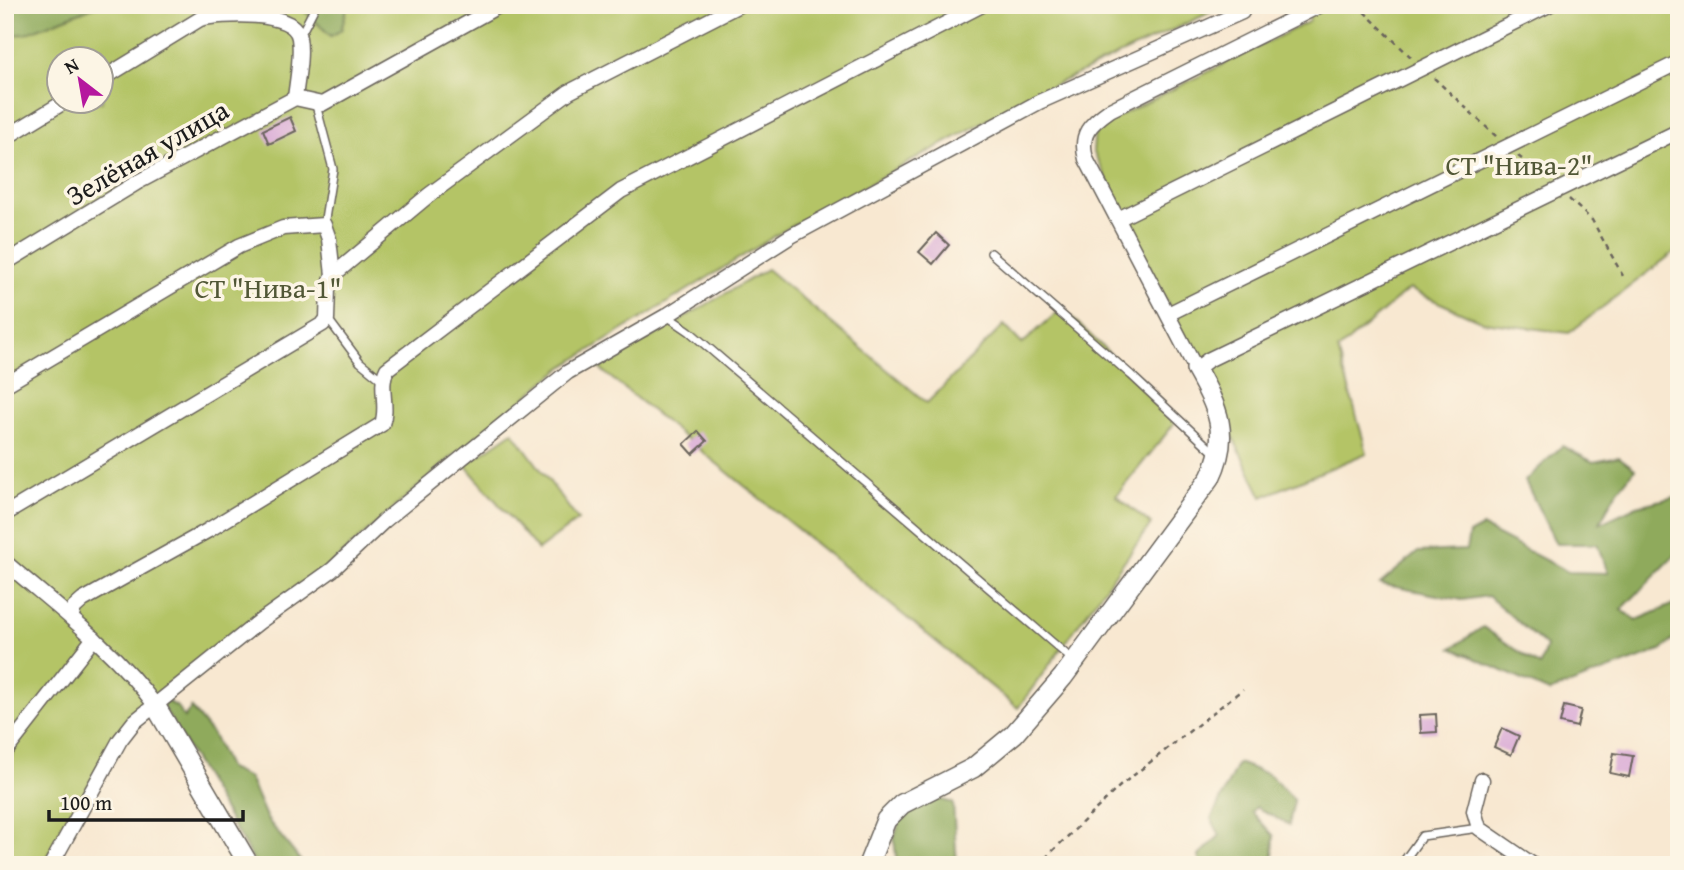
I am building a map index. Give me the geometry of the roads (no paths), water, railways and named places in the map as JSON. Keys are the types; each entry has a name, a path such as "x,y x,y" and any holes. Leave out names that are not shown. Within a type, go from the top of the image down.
{"street":[{"path":"116,70 200,19 215,15 280,18 290,24 299,37 295,98 316,105 500,5"},
{"path":"332,275 429,195 569,92 739,5"},
{"path":"71,618 74,608 83,600 207,531 382,424 386,407 382,380 387,369 621,191 982,5"},
{"path":"868,865 886,820 902,804 988,758 1014,734 1075,661 1210,478 1220,458 1220,421 1214,401 1086,159 1082,143 1089,125 1110,110 1321,5"},
{"path":"1118,219 1549,5"},
{"path":"51,865 120,740 134,722 259,622 332,570 384,521 568,372 666,316 791,236 1039,102 1242,12"},
{"path":"1168,314 1679,62"},
{"name":"Зелёная улица","path":"5,263 138,182 295,98"},
{"path":"5,138 46,113"},
{"path":"1196,369 1208,360 1679,131"},
{"path":"5,385 239,246 283,228 324,225 329,239 332,275 328,288 327,319 5,514"},
{"path":"7,567 71,618 133,676 155,705 249,865"},
{"path":"5,752 94,638"},
{"path":"1482,780 1475,811 1479,828 1533,865"}],"lane":[{"path":"299,37 316,5"},
{"path":"316,105 333,169 324,225"},
{"path":"991,253 1131,374 1220,458"},
{"path":"666,316 689,331 1075,661"},
{"path":"327,319 360,362 382,380"},
{"path":"1401,865 1422,836 1479,828"}],"park label":[{"name":"СТ \"Нива-2\"","path":"1519,164"},
{"name":"СТ \"Нива-1\"","path":"268,287"}]}
